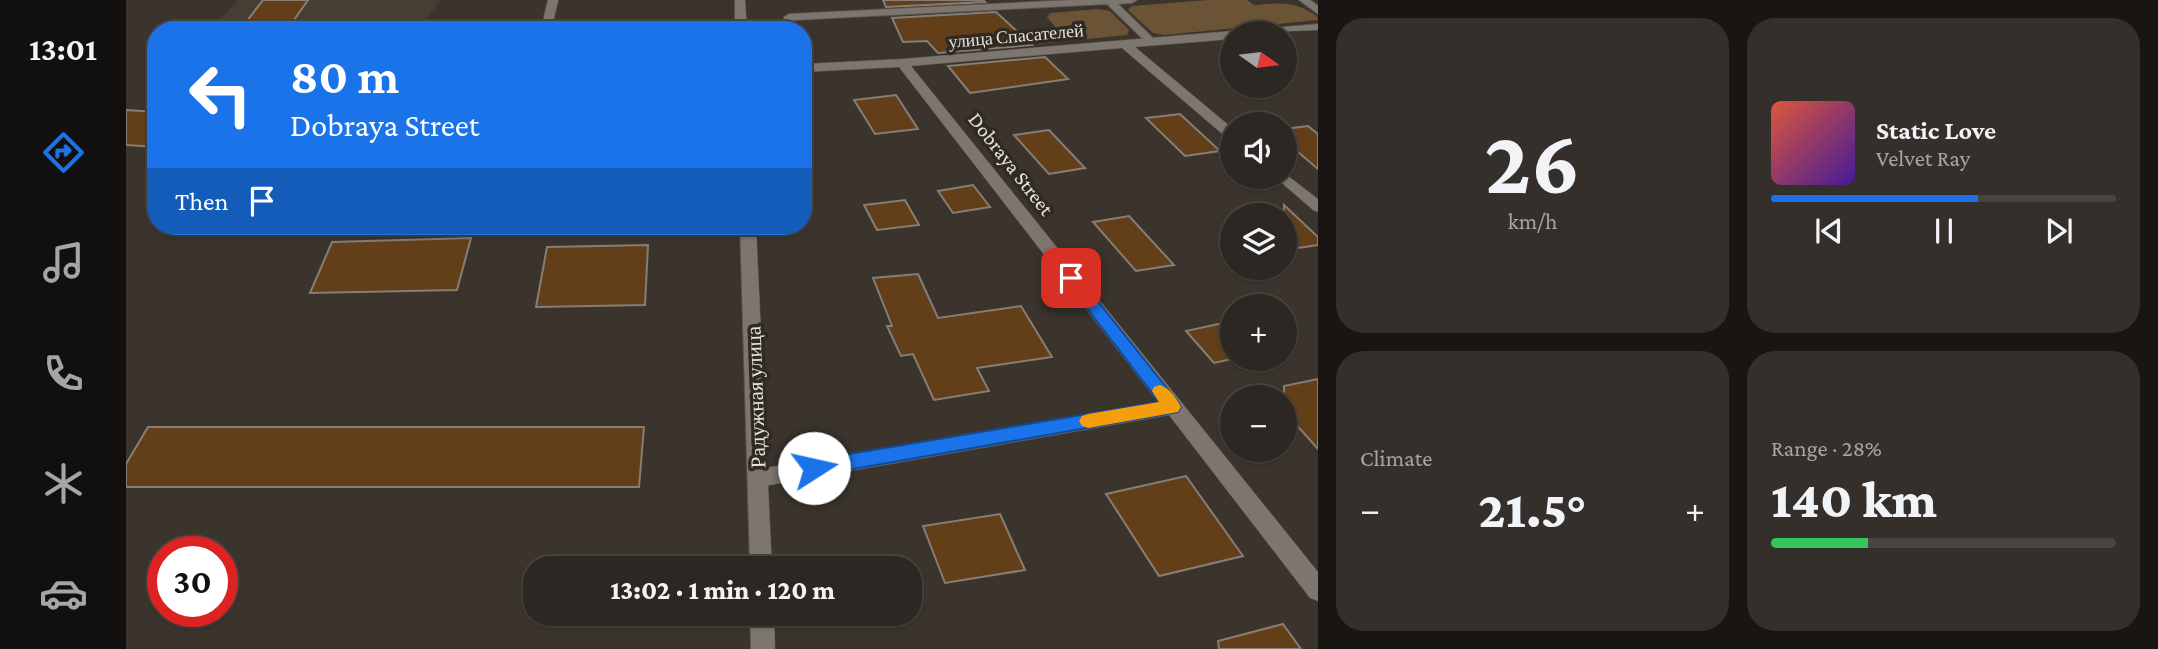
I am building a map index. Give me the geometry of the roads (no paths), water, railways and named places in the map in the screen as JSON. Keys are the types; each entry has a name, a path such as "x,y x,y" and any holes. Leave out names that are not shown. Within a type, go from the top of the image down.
{"street":[{"path":"740,0 741,21"},
{"path":"1297,29 1318,27"},
{"name":"улица Спасателей","path":"812,68 902,63 1220,36"},
{"path":"1125,44 1220,125"},
{"name":"Dobraya Street","path":"902,63 1318,590"},
{"path":"1296,189 1318,207"},
{"name":"Радужная улица","path":"748,235 761,556"},
{"path":"759,478 1172,407"},
{"path":"762,626 763,649"}],"lane":[{"path":"548,21 553,0"},
{"path":"789,21 789,17 1132,0"},
{"path":"1304,0 1318,11"},
{"path":"1110,2 1152,42"}]}
